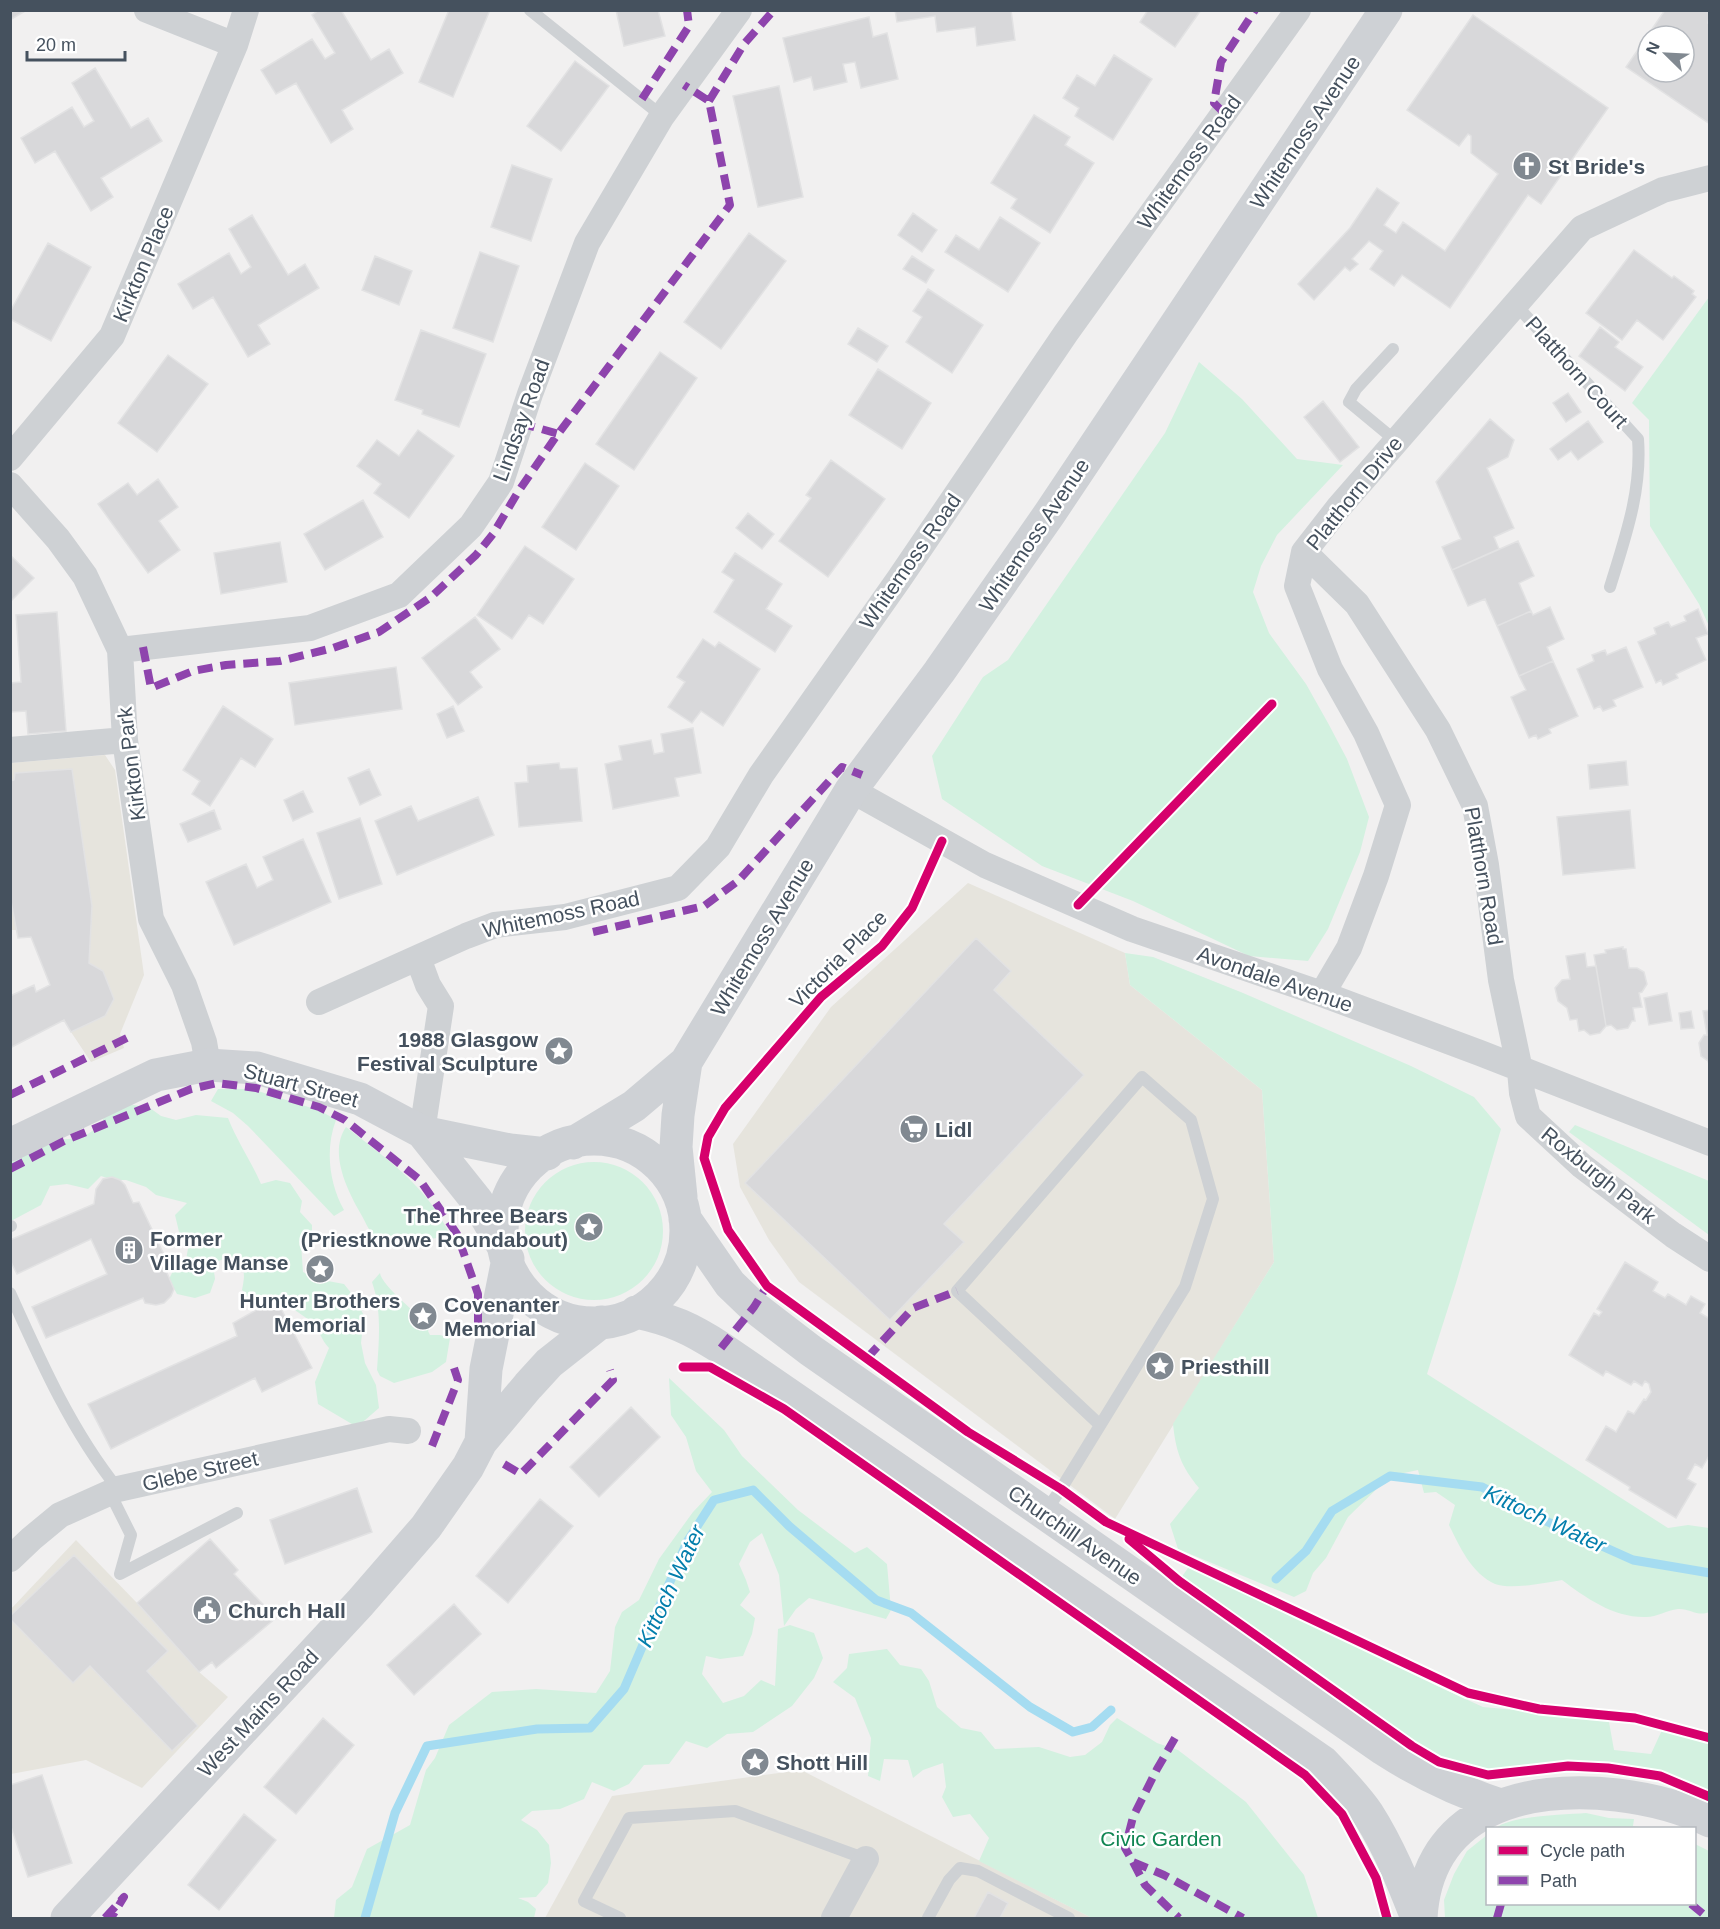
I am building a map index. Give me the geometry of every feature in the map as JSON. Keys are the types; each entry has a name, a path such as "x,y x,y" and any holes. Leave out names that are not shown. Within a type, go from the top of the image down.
{"street":[{"path":"147,10 235,45"},
{"name":"Kirkton Place","path":"10,458 112,336 235,45 246,10"},
{"name":"Lindsay Road","path":"120,650 310,628 399,595 471,526 501,482 530,394 587,243 662,116 739,10"},
{"name":"Whitemoss Road","path":"319,1002 466,936 495,926 565,917 678,888 718,847 761,775 899,579 1066,333 1298,10"},
{"name":"Whitemoss Avenue","path":"560,1148 634,1106 686,1062 851,790 939,672 1050,513 1386,10"},
{"name":"Platthorn Drive","path":"1322,994 1348,948 1376,876 1398,805 1366,733 1330,669 1297,586 1304,552 1339,507 1582,228 1663,190 1710,178"},
{"name":"Kirkton Park","path":"10,485 58,539 85,576 120,650 125,740 152,919 184,985 204,1042 208,1065"},
{"name":"Platthorn Road","path":"1304,552 1357,604 1438,730 1475,806 1486,865 1501,980 1520,1070"},
{"path":"10,750 125,740"},
{"name":"Avondale Avenue","path":"851,790 985,865 1132,928 1322,994 1710,1143"},
{"path":"418,958 428,985 441,1006 422,1132"},
{"name":"Whitemoss Avenue","path":"683,1210 676,1147 686,1062"},
{"name":"Stuart Street","path":"10,1145 156,1075 208,1065 257,1068 360,1099 422,1132 486,1146 560,1148"},
{"name":"Roxburgh Park","path":"1520,1070 1522,1093 1528,1116 1582,1166 1673,1235 1710,1259"},
{"name":"Stuart Street","path":"422,1132 477,1201 505,1252"},
{"path":"588,1139 618,1142 645,1154 667,1174 683,1210 687,1230 682,1260 668,1287 645,1308 617,1321 587,1323 557,1316 532,1299 513,1275 505,1252 504,1215 513,1186 533,1162 560,1148 588,1139"},
{"name":"Churchill Avenue","path":"683,1210 730,1284 754,1307 810,1350 1401,1761 1445,1785 1500,1805"},
{"name":"West Mains Road","path":"481,1442 486,1368 505,1252"},
{"path":"636,1312 666,1318 692,1330 721,1348 1323,1762 1352,1794 1379,1832 1419,1918"},
{"name":"West Mains Road","path":"68,1918 382,1578 426,1527 468,1467 481,1442 549,1363 601,1322"},
{"name":"Glebe Street","path":"10,1559 30,1539 60,1515 114,1491 389,1429 408,1431"},
{"path":"1419,1918 1427,1880 1437,1858 1451,1838 1467,1823 1500,1805 1537,1795 1599,1793 1648,1799 1679,1808 1710,1821"},
{"path":"834,1918 866,1859"}],"lane":[{"path":"530,10 662,116"},
{"name":"Platthorn Court","path":"1516,306 1638,439 1640,465 1634,510 1610,587"},
{"path":"1393,349 1356,389 1349,402 1396,441"},
{"path":"1044,1513 1185,1287 1213,1199 1191,1120 1142,1077 957,1291 1099,1424"},
{"path":"10,1293 46,1374 114,1491 131,1535 120,1574 237,1513"},
{"path":"620,1918 584,1901 629,1818 735,1811 866,1859"},
{"path":"928,1918 949,1880 960,1868 978,1871 1070,1918"}],"shaded area":[{"path":"105,755 115,770 144,975 120,1034 124,1048 91,1062 46,987 50,984 32,937 18,938 16,930 11,930 11,763"},
{"path":"968,883 1125,953 1130,985 1262,1090 1274,1262 1115,1519 799,1282 769,1240 740,1187 733,1144 831,1007"},
{"path":"76,1540 199,1672 228,1697 142,1788 86,1760 11,1774 10,1610"},
{"path":"801,1770 1092,1918 545,1918 612,1796"}],"green space":[{"path":"1709,297 1709,626 1699,604 1650,526 1649,420 1632,403"},
{"path":"1199,362 1242,399 1297,459 1343,465 1277,535 1261,566 1253,592 1269,633 1306,684 1347,759 1369,817 1360,852 1328,929 1308,961 1249,956 1133,901 1042,866 942,799 932,756 983,677 1008,660 1165,433"},
{"path":"1125,953 1153,957 1243,993 1411,1066 1474,1097 1501,1129 1427,1374 1668,1528 1688,1525 1709,1528 1709,1612 1701,1614 1678,1609 1650,1617 1634,1616 1601,1606 1562,1580 1518,1586 1495,1584 1479,1573 1457,1542 1449,1525 1455,1505 1436,1492 1424,1493 1418,1470 1390,1476 1348,1517 1326,1558 1313,1573 1306,1591 1294,1597 1178,1549 1170,1524 1199,1488 1180,1458 1173,1424 1274,1262 1262,1090 1130,985"},
{"path":"218,1089 252,1089 321,1111 336,1120 330,1142 330,1166 335,1189 344,1210 334,1216 248,1126 233,1113 211,1101"},
{"path":"123,1103 150,1108 161,1116 176,1120 196,1115 228,1118 261,1184 276,1180 290,1183 302,1201 300,1212 312,1225 312,1239 301,1244 303,1272 317,1279 344,1284 356,1299 364,1316 361,1343 365,1363 376,1385 379,1408 357,1427 318,1404 315,1382 329,1348 316,1327 280,1297 259,1308 242,1290 244,1272 234,1258 223,1259 213,1264 215,1279 210,1293 195,1298 177,1294 169,1279 173,1271 184,1271 189,1243 180,1236 175,1215 187,1203 156,1195 146,1187 126,1180 113,1180 101,1176 88,1189 67,1184 50,1186 41,1205 11,1221 11,1152 41,1141 82,1138 101,1125 105,1114"},
{"path":"1575,1125 1709,1181 1709,1235 1569,1132"},
{"path":"346,1127 418,1188 441,1218 450,1235 390,1248 375,1237 351,1196 342,1172 339,1148"},
{"path":"594,1162 620,1167 643,1182 658,1205 663,1231 658,1257 643,1280 620,1295 594,1300 568,1295 545,1280 530,1257 525,1231 530,1205 545,1182 568,1167"},
{"path":"380,1273 387,1285 430,1327 428,1331 430,1335 450,1338 446,1362 432,1372 394,1383 380,1376 377,1370 379,1315 372,1282"},
{"path":"669,1378 724,1430 742,1456 798,1510 855,1553 867,1547 887,1564 891,1610 886,1619 809,1598 796,1609 784,1626 779,1575 762,1533 750,1542 739,1564 750,1592 740,1605 755,1618 752,1634 743,1656 720,1659 706,1656 702,1674 723,1703 744,1696 761,1680 775,1686 778,1629 790,1625 814,1633 823,1658 814,1678 792,1706 753,1732 727,1734 707,1748 686,1741 669,1764 644,1765 629,1784 614,1791 592,1782 584,1799 560,1809 532,1811 521,1820 537,1830 549,1845 551,1863 548,1883 536,1897 518,1898 528,1902 536,1909 534,1918 334,1918 336,1900 352,1887 367,1849 410,1825 426,1770 435,1758 449,1725 492,1692 536,1689 596,1693 610,1671 615,1627 622,1612 639,1600 659,1559 693,1512 712,1492 696,1471 686,1437 671,1415"},
{"path":"1190,1565 1483,1707 1588,1717 1609,1722 1614,1750 1651,1754 1662,1730 1668,1728 1709,1743 1709,1797 1660,1776 1608,1768 1568,1766 1488,1775 1461,1770 1439,1762 1301,1670 1179,1581"},
{"name":"Civic Garden","path":"887,1649 900,1665 921,1669 929,1681 937,1707 961,1728 981,1732 995,1749 1039,1747 1070,1757 1085,1755 1102,1742 1110,1725 1117,1718 1157,1743 1178,1750 1246,1802 1304,1875 1318,1918 1092,1918 979,1861 989,1838 970,1814 953,1817 942,1797 946,1787 943,1763 923,1770 913,1778 908,1760 884,1759 880,1781 868,1776 871,1738 855,1698 833,1682 847,1668 849,1654"},
{"path":"1586,1813 1609,1818 1634,1819 1633,1826 1640,1827 1498,1827 1514,1820"},
{"path":"1486,1836 1486,1905 1696,1905 1696,1844 1709,1851 1709,1918 1445,1918 1444,1900 1454,1874 1467,1851"}],"building":[{"path":"10,10 27,10 10,20"},
{"path":"319,10 341,10 371,60 389,49 403,73 342,110 353,129 331,143 296,83 276,94 261,70 312,39 325,59 335,53 312,15"},
{"path":"449,10 490,10 453,97 419,82"},
{"path":"616,10 658,10 665,36 624,46"},
{"path":"895,10 1011,10 1015,40 977,46 975,27 937,32 935,16 897,22"},
{"path":"1148,10 1201,10 1175,47 1140,22"},
{"path":"1665,10 1710,10 1708,23 1710,24 1710,124 1651,84 1696,84 1696,24 1655,24"},
{"name":"St Bride's","path":"1473,15 1608,108 1541,204 1528,195 1450,308 1402,275 1394,286 1370,269 1383,251 1369,241 1352,259 1358,264 1350,271 1345,267 1314,300 1298,284 1350,228 1377,188 1399,203 1384,225 1396,233 1403,222 1445,251 1498,174 1471,153 1471,136 1468,134 1459,146 1407,110"},
{"path":"869,17 873,37 887,33 898,79 861,88 855,62 843,64 847,82 814,90 811,77 794,82 783,38"},
{"path":"1636,52 1636,74 1626,67"},
{"path":"1114,55 1152,79 1113,140 1075,116 1079,108 1063,98 1077,75 1095,86"},
{"path":"575,61 609,86 561,151 527,126"},
{"path":"95,68 131,128 148,118 162,141 101,178 113,197 91,211 55,151 35,163 21,138 72,107 84,127 94,121 72,83"},
{"path":"779,86 803,197 758,207 733,96"},
{"path":"1034,115 1070,137 1065,145 1094,163 1050,233 1011,208 1017,199 991,183"},
{"path":"512,165 552,179 531,241 491,227"},
{"path":"913,213 937,230 922,252 898,235"},
{"path":"252,215 288,275 305,264 319,288 258,325 270,344 248,357 213,297 193,309 178,284 229,253 241,274 251,267 229,229"},
{"path":"1000,217 1040,243 1008,292 945,252 956,235 979,250"},
{"path":"749,233 786,261 721,349 684,322"},
{"path":"48,243 91,267 51,341 10,319 10,312"},
{"path":"1634,250 1694,291 1692,294 1696,297 1663,340 1637,320 1622,340 1586,313"},
{"path":"480,252 519,266 493,342 453,328"},
{"path":"375,256 412,271 399,305 362,290"},
{"path":"912,256 934,270 926,283 903,269"},
{"path":"928,289 983,325 952,373 906,342 922,317 913,311"},
{"path":"1600,327 1619,342 1615,347 1643,367 1625,391 1579,356"},
{"path":"858,328 888,346 877,362 848,344"},
{"path":"421,330 486,354 459,427 422,414 423,410 395,400"},
{"path":"660,352 697,378 634,470 596,444"},
{"path":"168,355 208,384 157,452 118,423"},
{"path":"878,369 931,403 902,449 849,415"},
{"path":"1568,393 1581,412 1566,422 1553,403"},
{"path":"1323,401 1359,447 1340,462 1304,417"},
{"path":"1490,419 1514,440 1508,457 1487,468 1514,528 1494,537 1499,549 1452,570 1442,547 1461,539 1436,482"},
{"path":"1588,421 1603,442 1578,460 1571,451 1558,460 1550,449"},
{"path":"418,430 454,456 409,518 374,493 381,484 357,466 377,440 399,456"},
{"path":"831,460 885,499 828,577 779,541 811,498 806,495"},
{"path":"585,463 619,486 576,550 542,527"},
{"path":"158,479 178,507 159,521 180,550 148,573 98,504 128,483 137,495"},
{"path":"363,500 383,537 325,570 304,534"},
{"path":"748,513 774,534 762,549 736,528"},
{"path":"1518,541 1534,576 1519,583 1531,611 1497,626 1485,599 1468,606 1452,570"},
{"path":"280,542 287,582 221,594 214,553"},
{"path":"525,546 574,579 543,624 529,615 512,639 477,615"},
{"path":"735,553 782,584 766,609 792,626 775,652 714,612 734,580 722,572"},
{"path":"10,555 34,578 10,602"},
{"path":"1550,607 1564,639 1547,647 1553,661 1519,676 1497,626 1531,611 1533,615"},
{"path":"1698,609 1708,634 1696,638 1706,660 1676,674 1678,678 1663,685 1661,680 1656,683 1638,642 1656,634 1654,628 1668,622 1671,627 1686,621 1684,616"},
{"path":"57,612 66,731 28,734 26,711 11,712 10,683 21,682 16,615"},
{"path":"475,617 500,649 470,672 482,687 458,705 422,658"},
{"path":"703,639 715,647 719,642 760,669 723,726 701,711 692,723 668,707 685,682 677,677"},
{"path":"1626,647 1643,687 1613,700 1616,706 1603,711 1600,706 1594,709 1577,669 1594,661 1592,655 1605,650 1607,655"},
{"path":"1553,661 1578,716 1549,729 1551,733 1538,739 1536,735 1529,738 1511,697 1526,690 1519,676"},
{"path":"396,667 402,709 295,725 289,683"},
{"path":"223,706 273,739 255,767 241,758 210,806 192,794 200,781 183,770"},
{"path":"453,706 464,731 447,738 437,714"},
{"path":"693,728 701,773 675,778 679,796 613,809 605,764 622,760 619,746 651,740 654,754 664,752 661,734"},
{"path":"1626,761 1628,785 1590,789 1588,765"},
{"path":"559,763 560,769 577,768 582,821 519,827 515,783 528,782 527,766"},
{"path":"72,769 92,906 89,963 103,971 114,999 105,1016 71,1032 64,1020 10,1048 10,996 34,985 36,992 50,985 31,937 18,938 10,896 10,781 14,780 15,773"},
{"path":"369,769 381,795 360,805 348,778"},
{"path":"303,791 313,812 293,821 284,800"},
{"path":"478,797 494,835 397,875 375,821 411,806 418,821"},
{"path":"214,810 221,829 188,842 180,824"},
{"path":"1630,810 1635,868 1563,875 1557,817"},
{"path":"360,818 382,884 339,899 317,833"},
{"path":"303,839 331,902 234,945 206,882 246,864 257,888 273,880 263,857"},
{"name":"Lidl","path":"976,938 1011,971 994,990 1084,1075 944,1224 964,1242 890,1320 745,1183"},
{"path":"1623,947 1626,949 1629,968 1637,968 1644,972 1647,984 1639,993 1642,1007 1633,1008 1635,1021 1632,1021 1628,1028 1617,1030 1611,1025 1606,1026 1594,955 1606,953 1605,950"},
{"path":"1585,953 1587,967 1596,966 1606,1026 1600,1033 1590,1035 1584,1030 1579,1031 1577,1019 1570,1020 1567,1008 1558,1001 1555,988 1562,980 1570,979 1566,956"},
{"path":"1667,993 1672,1021 1649,1025 1644,998"},
{"path":"1710,1010 1710,1068 1708,1061 1701,1056 1699,1043 1704,1035 1707,1035 1703,1011"},
{"path":"1691,1011 1694,1028 1681,1029 1679,1013"},
{"name":"Former Village Manse","path":"112,1177 125,1185 133,1203 139,1202 168,1263 164,1266 174,1289 164,1303 156,1305 145,1303 143,1298 46,1338 32,1307 107,1274 91,1239 17,1274 10,1260 10,1240 94,1204 96,1189 103,1179"},
{"path":"1625,1262 1658,1282 1653,1291 1665,1298 1668,1294 1686,1305 1691,1296 1705,1304 1700,1313 1710,1319 1710,1454 1702,1468 1695,1464 1687,1479 1696,1484 1676,1518 1629,1490 1630,1487 1586,1460 1606,1426 1616,1432 1628,1411 1634,1414 1651,1392 1649,1384 1645,1381 1642,1386 1634,1381 1631,1385 1606,1371 1603,1376 1569,1355 1594,1313 1599,1316 1602,1312 1597,1309"},
{"path":"276,1299 312,1368 262,1392 255,1378 111,1449 88,1404 237,1336 233,1323"},
{"path":"631,1407 660,1437 599,1497 570,1467"},
{"path":"357,1488 372,1532 285,1564 270,1520"},
{"path":"540,1499 573,1526 508,1603 476,1576"},
{"name":"Church Hall","path":"210,1539 238,1570 234,1574 276,1618 216,1668 212,1662 199,1672 137,1603"},
{"path":"74,1555 168,1651 147,1671 198,1726 172,1751 90,1666 73,1683 10,1619 10,1616"},
{"path":"454,1604 481,1634 414,1695 387,1665"},
{"path":"323,1718 354,1745 296,1814 264,1787"},
{"path":"42,1775 72,1863 28,1877 10,1824 10,1785"},
{"path":"244,1814 276,1840 219,1910 188,1885"},
{"path":"988,1892 1008,1903 1000,1918 974,1918"}],"waterway":[{"name":"Kittoch Water","path":"1276,1579 1306,1551 1332,1511 1390,1476 1482,1487 1548,1522 1633,1560 1710,1573"},
{"name":"Kittoch Water","path":"365,1918 395,1813 427,1746 537,1729 590,1728 624,1689 687,1542 714,1500 753,1490 789,1526 876,1600 911,1613 1030,1707 1073,1732 1092,1727 1111,1710"}],"marked path":[{"path":"642,99 689,26 687,10"},
{"path":"709,101 744,44 774,10"},
{"path":"1224,113 1214,103 1221,62 1255,10"},
{"path":"143,647 151,688 193,671 226,665 280,661 333,648 379,632 431,597 476,555 493,534 555,438 730,205 709,101 684,85"},
{"path":"520,423 559,434"},
{"path":"593,932 704,906 738,881 842,767 862,775"},
{"path":"10,1095 131,1036"},
{"path":"10,1169 64,1141 191,1089 217,1083 256,1088 319,1107 345,1120 420,1180 457,1234 478,1294 478,1326"},
{"path":"721,1348 754,1307 767,1286"},
{"path":"867,1358 913,1308 957,1291"},
{"path":"432,1446 458,1380 454,1368"},
{"path":"504,1464 521,1474 613,1380 610,1370"},
{"path":"1175,1738 1133,1817 1125,1848 1133,1862 1164,1875 1243,1918"},
{"path":"1133,1862 1145,1885 1179,1918"},
{"path":"105,1918 124,1897 111,1918"},
{"path":"1497,1918 1501,1905"},
{"path":"1692,1905 1708,1918"}],"cycle path":[{"path":"1078,905 1272,704"},
{"name":"Victoria Place","path":"942,841 912,908 882,946 821,997 725,1108 708,1137 704,1158 728,1230 767,1286 968,1432 1061,1489 1106,1522 1468,1693 1539,1709 1635,1718 1710,1738"},
{"path":"683,1367 710,1367 784,1409 1305,1775 1342,1814 1376,1878 1387,1918"},
{"path":"1129,1539 1179,1581 1412,1746 1439,1762 1488,1775 1568,1766 1608,1768 1660,1776 1710,1797"}],"place":[{"name":"St Bride's","path":"1527,166"},
{"name":"1988 Glasgow Festival Sculpture","path":"559,1051"},
{"name":"Lidl","path":"914,1129"},
{"name":"The Three Bears (Priestknowe Roundabout)","path":"589,1227"},
{"name":"Former Village Manse","path":"129,1250"},
{"name":"Hunter Brothers Memorial","path":"320,1269"},
{"name":"Covenanter Memorial","path":"423,1316"},
{"name":"Priesthill","path":"1160,1366"},
{"name":"Church Hall","path":"207,1610"},
{"name":"Shott Hill","path":"755,1762"}]}
